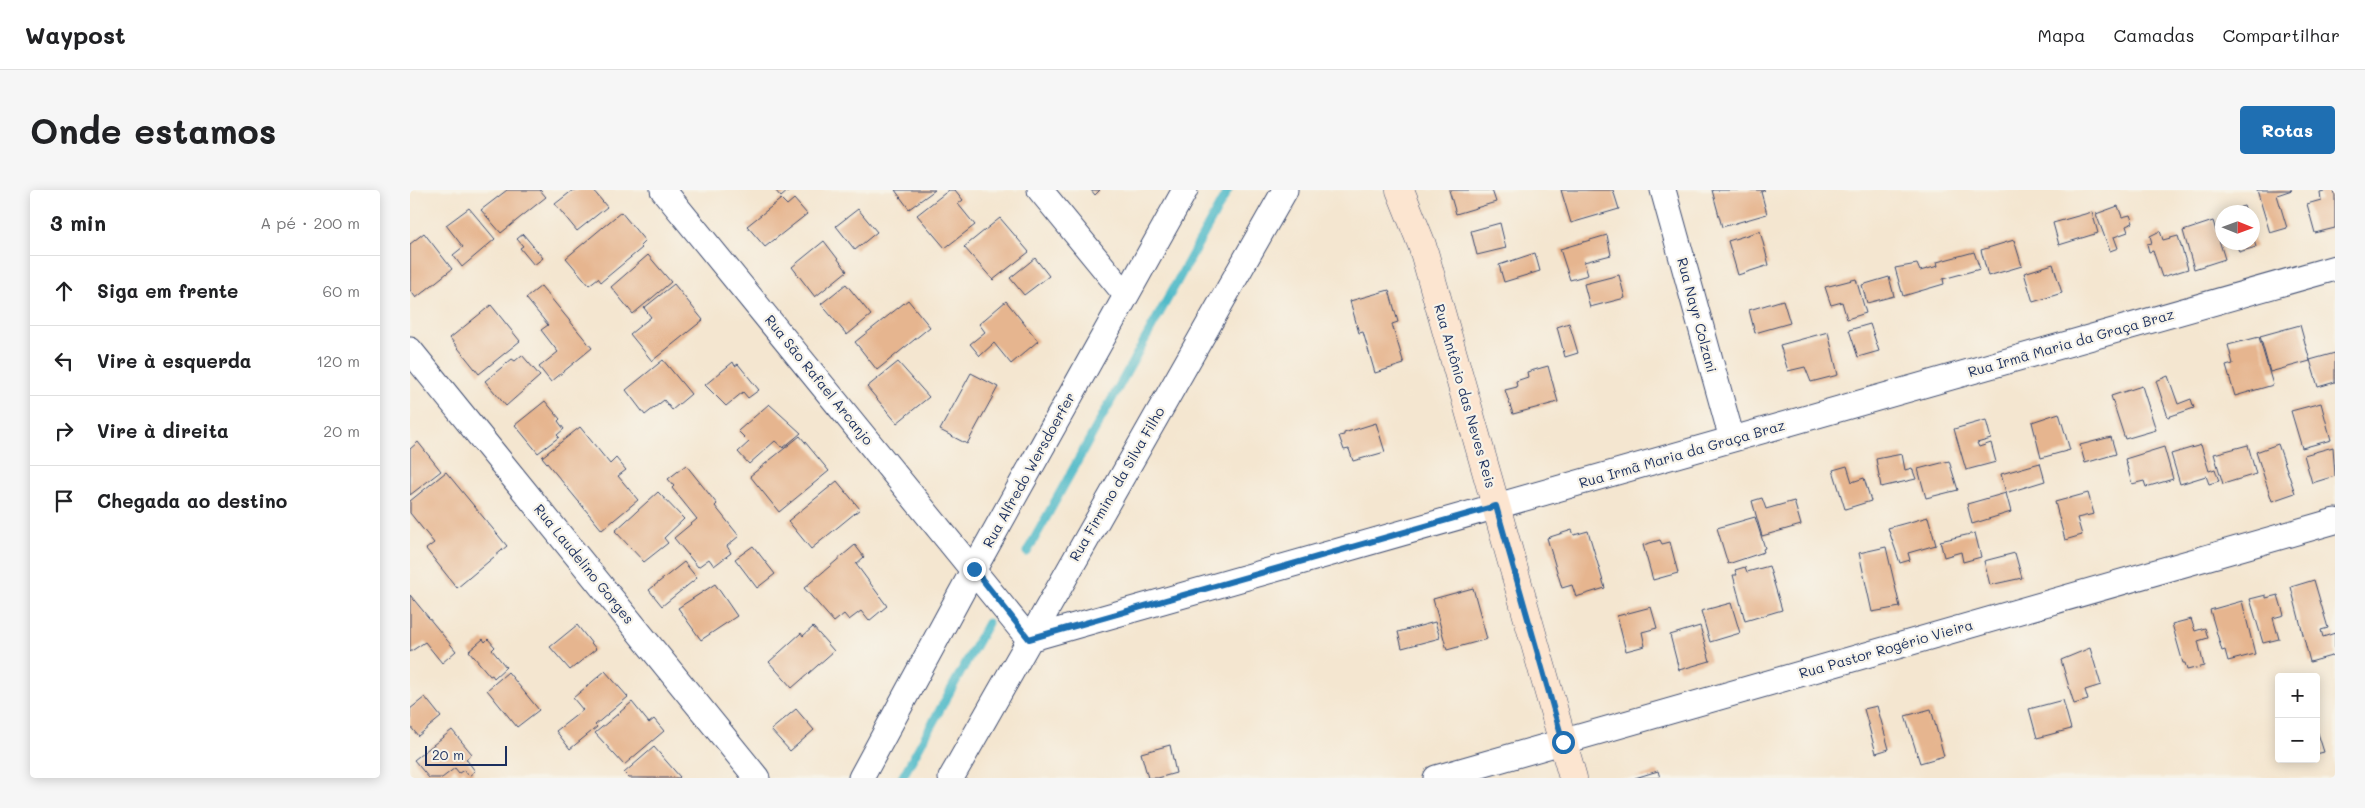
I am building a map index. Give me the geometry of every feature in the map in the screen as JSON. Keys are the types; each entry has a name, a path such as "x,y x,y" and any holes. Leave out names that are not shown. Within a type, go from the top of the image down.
{"street":[{"name":"Rua São Rafael Arcanjo","path":"663,190 974,569 1029,639"},
{"path":"1040,190 1126,295"},
{"name":"Rua Alfredo Wersdoerfer","path":"861,778 974,569 1185,190"},
{"name":"Rua Firmino da Silva Filho","path":"950,778 1285,190"},
{"name":"Rua Antônio das Neves Reis","path":"1400,190 1422,245 1574,778"},
{"name":"Rua Nayr Colzani","path":"1663,190 1732,439"},
{"name":"Rua Irmã Maria da Graça Braz","path":"1029,639 2335,268"},
{"name":"Rua Laudelino Gorges","path":"410,350 757,778"},
{"name":"Rua Pastor Rogério Vieira","path":"1436,778 2335,521"}],"building":[{"path":"507,190 540,190 546,197 501,233 481,210"},
{"path":"573,190 593,190 607,207 577,231 555,204"},
{"path":"775,190 789,190 781,197"},
{"path":"895,190 935,190 909,209"},
{"path":"949,190 955,190 963,200 958,204 975,225 945,248 917,215"},
{"path":"1091,190 1100,190 1095,195"},
{"path":"1449,190 1492,190 1496,202 1456,214"},
{"path":"1561,190 1613,190 1619,209 1571,223"},
{"path":"1712,190 1765,190 1761,192 1767,214 1722,227"},
{"path":"2257,190 2292,190 2277,195 2287,228 2270,233"},
{"path":"2334,190 2335,195 2335,228 2315,233 2307,204 2321,200 2320,192"},
{"path":"781,199 787,205 794,199 807,214 765,247 747,226"},
{"path":"2118,206 2122,217 2130,215 2133,223 2126,226 2128,232 2114,237 2118,248 2110,251 2096,214"},
{"path":"469,208 495,239 462,267 453,255 463,247 446,225"},
{"path":"858,209 877,232 855,250 836,226"},
{"path":"621,212 645,241 640,246 642,248 601,282 598,278 589,285 566,258"},
{"path":"2092,212 2098,233 2059,245 2053,223"},
{"path":"1000,218 1029,252 993,280 964,247"},
{"path":"2213,221 2215,227 2215,250 2222,250 2225,259 2194,269 2183,231"},
{"path":"1500,223 1506,248 1477,255 1471,231"},
{"path":"1760,231 1769,265 1738,275 1728,241"},
{"path":"2160,231 2163,240 2178,236 2188,269 2162,277 2153,251 2149,252 2147,244 2152,243 2150,236"},
{"path":"424,233 452,269 416,298 410,290 410,244"},
{"path":"523,234 543,258 534,265 520,248 523,246 517,239"},
{"path":"1607,235 1611,255 1584,262 1588,275 1570,280 1560,249"},
{"path":"2014,240 2022,266 1988,276 1981,250"},
{"path":"824,241 847,271 815,297 792,267"},
{"path":"1974,252 1980,269 1943,279 1944,284 1903,296 1895,268 1917,264 1920,271 1938,266 1937,262"},
{"path":"1535,253 1540,271 1504,282 1499,265"},
{"path":"648,255 671,282 633,314 611,287"},
{"path":"1035,258 1049,276 1024,295 1010,278"},
{"path":"2053,264 2062,293 2033,302 2024,273"},
{"path":"1619,275 1625,298 1590,307 1584,284"},
{"path":"1889,277 1894,296 1867,303 1862,285"},
{"path":"1856,279 1866,313 1847,319 1842,302 1831,305 1825,287"},
{"path":"674,284 703,320 652,361 630,334 651,317 644,308"},
{"path":"846,284 871,315 847,335 821,304"},
{"path":"541,286 592,348 551,382 539,367 558,352 541,330 548,325 526,298"},
{"path":"1389,290 1398,322 1392,324 1404,364 1375,373 1363,332 1359,333 1350,301"},
{"path":"908,300 930,327 877,370 855,342"},
{"path":"1783,300 1790,323 1755,333 1749,310"},
{"path":"1006,301 1038,341 1011,364 994,343 980,356 970,344 985,332 979,324"},
{"path":"491,305 520,341 479,374 450,338"},
{"path":"1569,323 1578,353 1565,357 1557,327"},
{"path":"1870,324 1879,351 1858,357 1849,330"},
{"path":"2300,325 2310,361 2270,372 2260,336"},
{"path":"1828,332 1838,375 1811,382 1805,367 1788,371 1780,345"},
{"path":"2259,337 2273,385 2235,396 2226,366 2233,364 2228,345"},
{"path":"2335,353 2335,382 2318,387 2310,360"},
{"path":"522,355 540,376 506,406 485,381 512,359 515,361"},
{"path":"663,360 691,394 672,410 664,400 645,415 626,390"},
{"path":"733,362 735,366 738,364 759,390 748,398 743,392 726,406 705,385"},
{"path":"898,362 929,397 897,423 867,387"},
{"path":"1548,366 1558,402 1513,414 1505,390 1517,387 1516,381 1528,377 1527,372"},
{"path":"971,373 998,387 967,444 940,430"},
{"path":"2168,376 2178,404 2191,399 2194,408 2168,417 2156,381"},
{"path":"2142,386 2156,430 2125,439 2111,396"},
{"path":"545,401 560,419 558,421 564,429 557,435 559,437 538,453 515,425"},
{"path":"2321,403 2331,440 2302,448 2291,411"},
{"path":"769,404 801,433 783,448 775,441 749,464 738,452 749,442 738,431"},
{"path":"2059,413 2070,450 2041,458 2032,422"},
{"path":"1986,420 1991,439 1977,443 1979,447 1991,443 1996,462 1966,470 1954,429"},
{"path":"1376,423 1385,452 1353,461 1349,449 1344,450 1339,436"},
{"path":"580,427 610,464 616,458 626,470 618,476 638,500 602,530 542,457"},
{"path":"800,436 829,471 779,512 750,476"},
{"path":"2111,437 2116,454 2085,463 2080,445"},
{"path":"418,442 441,471 410,495 410,449"},
{"path":"2278,444 2295,493 2272,501 2256,452"},
{"path":"2201,445 2209,471 2215,469 2219,481 2209,484 2206,476 2180,484 2171,454"},
{"path":"2248,445 2256,474 2223,484 2214,454"},
{"path":"2164,447 2173,479 2146,487 2144,481 2132,484 2125,459"},
{"path":"2333,447 2335,476 2312,483 2304,455"},
{"path":"1902,454 1905,470 1912,468 1916,479 1881,487 1876,459"},
{"path":"1949,461 1958,490 1926,498 1918,469"},
{"path":"2040,463 2045,481 2006,493 2001,474"},
{"path":"686,465 717,504 715,506 739,536 727,546 731,553 714,566 709,559 698,567 674,538 697,519 672,488 674,486 668,479"},
{"path":"1847,466 1852,482 1864,478 1871,501 1845,509 1833,470"},
{"path":"446,472 507,546 457,588 426,549 434,543 410,513 410,501"},
{"path":"837,481 860,509 811,549 788,521"},
{"path":"658,492 684,519 664,538 668,543 644,562 615,531"},
{"path":"2006,493 2011,512 1972,524 1967,504"},
{"path":"2088,493 2094,514 2077,518 2082,535 2065,540 2055,502"},
{"path":"1762,498 1766,509 1794,501 1801,525 1762,536 1752,501"},
{"path":"1755,517 1765,548 1763,549 1764,552 1728,564 1717,528"},
{"path":"1928,517 1936,545 1908,553 1910,560 1900,563 1888,528"},
{"path":"1572,530 1574,535 1588,531 1605,588 1576,597 1572,585 1562,588 1547,538"},
{"path":"1975,533 1981,557 1963,562 1961,552 1944,557 1940,541"},
{"path":"1660,540 1662,544 1670,542 1678,573 1653,580 1643,545"},
{"path":"855,545 864,557 856,564 887,606 869,621 861,611 849,620 844,614 834,622 804,588"},
{"path":"753,546 775,574 757,588 735,559"},
{"path":"1886,547 1900,607 1872,612 1859,553"},
{"path":"2015,553 2022,578 1990,585 1984,561"},
{"path":"684,562 697,578 662,606 649,590"},
{"path":"1769,566 1782,610 1745,621 1733,575 1737,575 1735,570 1745,567 1747,572"},
{"path":"2314,580 2328,628 2321,630 2323,637 2335,633 2335,655 2310,662 2291,587"},
{"path":"715,584 737,616 701,640 678,608"},
{"path":"1473,588 1487,639 1447,650 1433,599"},
{"path":"410,595 456,651 442,663 425,642 410,652"},
{"path":"2266,595 2266,598 2278,595 2284,615 2273,618 2279,639 2263,643 2250,599"},
{"path":"2242,601 2255,654 2228,661 2225,650 2222,651 2210,610"},
{"path":"1731,603 1740,633 1710,642 1701,611"},
{"path":"1651,607 1657,628 1642,632 1645,646 1626,651 1617,616"},
{"path":"2191,619 2195,631 2205,628 2208,638 2198,641 2204,666 2187,670 2185,663 2183,663 2172,624"},
{"path":"1435,622 1440,638 1402,648 1398,632"},
{"path":"577,625 596,649 570,670 550,647"},
{"path":"1700,626 1710,661 1679,670 1670,635"},
{"path":"813,627 834,651 792,688 769,662 801,633 803,636"},
{"path":"483,639 485,642 488,639 495,647 492,650 506,667 494,678 492,675 490,676 469,651"},
{"path":"2090,648 2101,685 2085,690 2088,700 2074,704 2061,660"},
{"path":"605,671 628,697 595,725 597,727 570,749 556,731 583,710 573,698"},
{"path":"508,672 539,710 517,727 487,690"},
{"path":"425,697 441,717 418,736 410,726 410,709"},
{"path":"2063,700 2071,729 2037,738 2029,709"},
{"path":"632,702 649,723 654,719 664,731 624,765 595,733"},
{"path":"1877,706 1889,749 1876,753 1864,709"},
{"path":"796,709 814,730 790,751 771,730"},
{"path":"1931,709 1944,756 1920,763 1905,716"},
{"path":"452,730 472,754 466,759 475,771 469,776 464,770 459,773 455,768 442,778 429,778 414,760"},
{"path":"2320,740 2324,752 2320,753"},
{"path":"1170,745 1176,773 1158,778 1148,778 1141,753"},
{"path":"654,747 680,777 629,778 624,773"},
{"path":"1658,771 1660,778 1635,778"}],"waterway":[{"path":"1027,552 1228,190"},
{"path":"902,778 988,623"}],"route":[{"path":"974,569 1029,639 1496,506 1563,742"}]}
